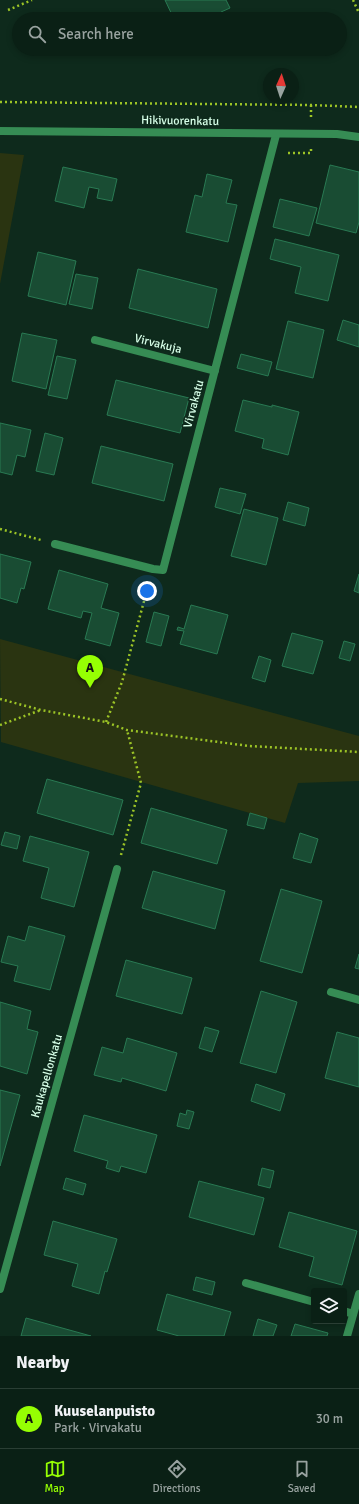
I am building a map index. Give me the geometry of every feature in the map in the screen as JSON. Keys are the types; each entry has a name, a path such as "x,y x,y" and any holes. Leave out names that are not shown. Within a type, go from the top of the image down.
{"street":[{"name":"Hikivuorenkatu","path":"0,131 337,134 359,137"},
{"name":"Virvakatu","path":"153,569 163,570 276,134"},
{"name":"Virvakuja","path":"94,340 215,370"},
{"path":"54,544 153,569"},
{"name":"Kaukapellonkatu","path":"0,1289 117,869"},
{"path":"331,992 359,1000"},
{"path":"246,1283 311,1301"},
{"path":"347,1336 359,1294"},
{"path":"347,1312 353,1314"}],"path":[{"path":"8,10 32,0"},
{"path":"353,0 359,13"},
{"path":"0,102 359,107"},
{"path":"0,529 54,544"},
{"path":"106,722 122,682 153,569"},
{"path":"0,699 41,710 106,722 127,730 249,746 359,752"},
{"path":"0,725 41,710"},
{"path":"117,869 141,783 127,730"}],"green space":[{"path":"0,153 24,155 0,284"},
{"path":"0,639 359,736 359,781 298,783 285,823 1,742"}],"building":[{"path":"165,0 226,0 230,8 221,12 171,12"},
{"path":"330,165 359,172 359,222 356,233 316,223"},
{"path":"63,167 117,179 112,201 97,198 99,189 89,187 84,208 55,201"},
{"path":"207,174 232,180 226,203 237,205 228,242 186,232 195,195 202,197"},
{"path":"280,199 317,208 309,236 273,227"},
{"path":"275,239 339,255 328,301 295,293 301,267 270,259"},
{"path":"38,252 76,261 66,305 28,296"},
{"path":"138,269 217,289 208,328 129,308"},
{"path":"76,274 98,278 92,309 69,304"},
{"path":"343,320 359,325 359,347 337,340"},
{"path":"288,321 324,330 313,378 276,369"},
{"path":"22,333 57,340 46,389 12,381"},
{"path":"241,354 272,362 268,376 237,368"},
{"path":"57,356 76,360 67,399 48,395"},
{"path":"116,380 189,398 180,433 107,415"},
{"path":"243,400 299,412 288,455 262,448 264,439 235,431"},
{"path":"0,423 31,430 25,457 17,455 12,475 0,472"},
{"path":"45,433 63,438 54,475 36,471"},
{"path":"101,446 173,464 164,501 92,483"},
{"path":"220,488 246,494 240,514 215,507"},
{"path":"288,502 309,508 305,526 283,520"},
{"path":"244,509 278,518 266,565 231,556"},
{"path":"0,554 31,562 24,589 21,588 17,603 0,598"},
{"path":"59,570 108,584 101,608 119,613 110,646 85,639 92,613 83,611 81,618 48,609"},
{"path":"359,574 359,593 354,591"},
{"path":"191,605 228,615 217,654 180,644 184,631 177,630 178,627 184,629"},
{"path":"154,612 169,616 161,646 146,642"},
{"path":"292,633 323,641 313,674 282,666"},
{"path":"344,641 355,644 350,661 339,658"},
{"path":"259,656 271,660 265,682 252,678"},
{"path":"47,779 123,800 113,835 37,813"},
{"path":"151,808 227,830 217,864 141,843"},
{"path":"250,813 267,818 264,829 247,825"},
{"path":"5,832 20,836 17,849 1,845"},
{"path":"300,833 318,839 311,863 293,858"},
{"path":"30,836 89,852 74,907 41,898 49,868 23,861"},
{"path":"153,871 225,891 215,929 142,908"},
{"path":"281,889 322,901 302,973 260,961"},
{"path":"29,926 65,936 50,990 14,981 18,966 1,962 8,936 25,941"},
{"path":"359,954 359,969 355,968"},
{"path":"126,960 192,978 182,1014 116,996"},
{"path":"261,991 297,1002 276,1073 240,1063"},
{"path":"0,1002 31,1011 27,1029 38,1032 27,1074 0,1066"},
{"path":"205,1027 219,1031 212,1052 199,1048"},
{"path":"337,1032 359,1038 359,1087 325,1078"},
{"path":"127,1038 177,1053 166,1091 122,1078 121,1082 94,1075 102,1047 123,1053"},
{"path":"256,1084 285,1094 280,1111 251,1101"},
{"path":"0,1090 20,1095 0,1166"},
{"path":"187,1110 194,1112 189,1129 177,1126 180,1113 186,1115"},
{"path":"84,1115 157,1135 146,1173 121,1166 119,1172 106,1168 108,1161 74,1151"},
{"path":"262,1168 274,1171 270,1188 258,1185"},
{"path":"66,1178 86,1184 83,1195 63,1189"},
{"path":"199,1181 264,1198 254,1235 189,1217"},
{"path":"289,1212 357,1231 342,1285 309,1276 314,1257 279,1247"},
{"path":"53,1221 117,1239 107,1272 105,1271 99,1294 72,1286 78,1264 44,1255"},
{"path":"196,1277 215,1282 212,1295 193,1290"},
{"path":"167,1294 231,1312 224,1336 179,1336 157,1330"},
{"path":"26,1318 91,1336 21,1336"},
{"path":"258,1319 277,1325 273,1336 253,1336"},
{"path":"295,1324 328,1333 327,1336 291,1336"}],"place":[{"name":"Kuuselanpuisto","path":"90,688"}]}
